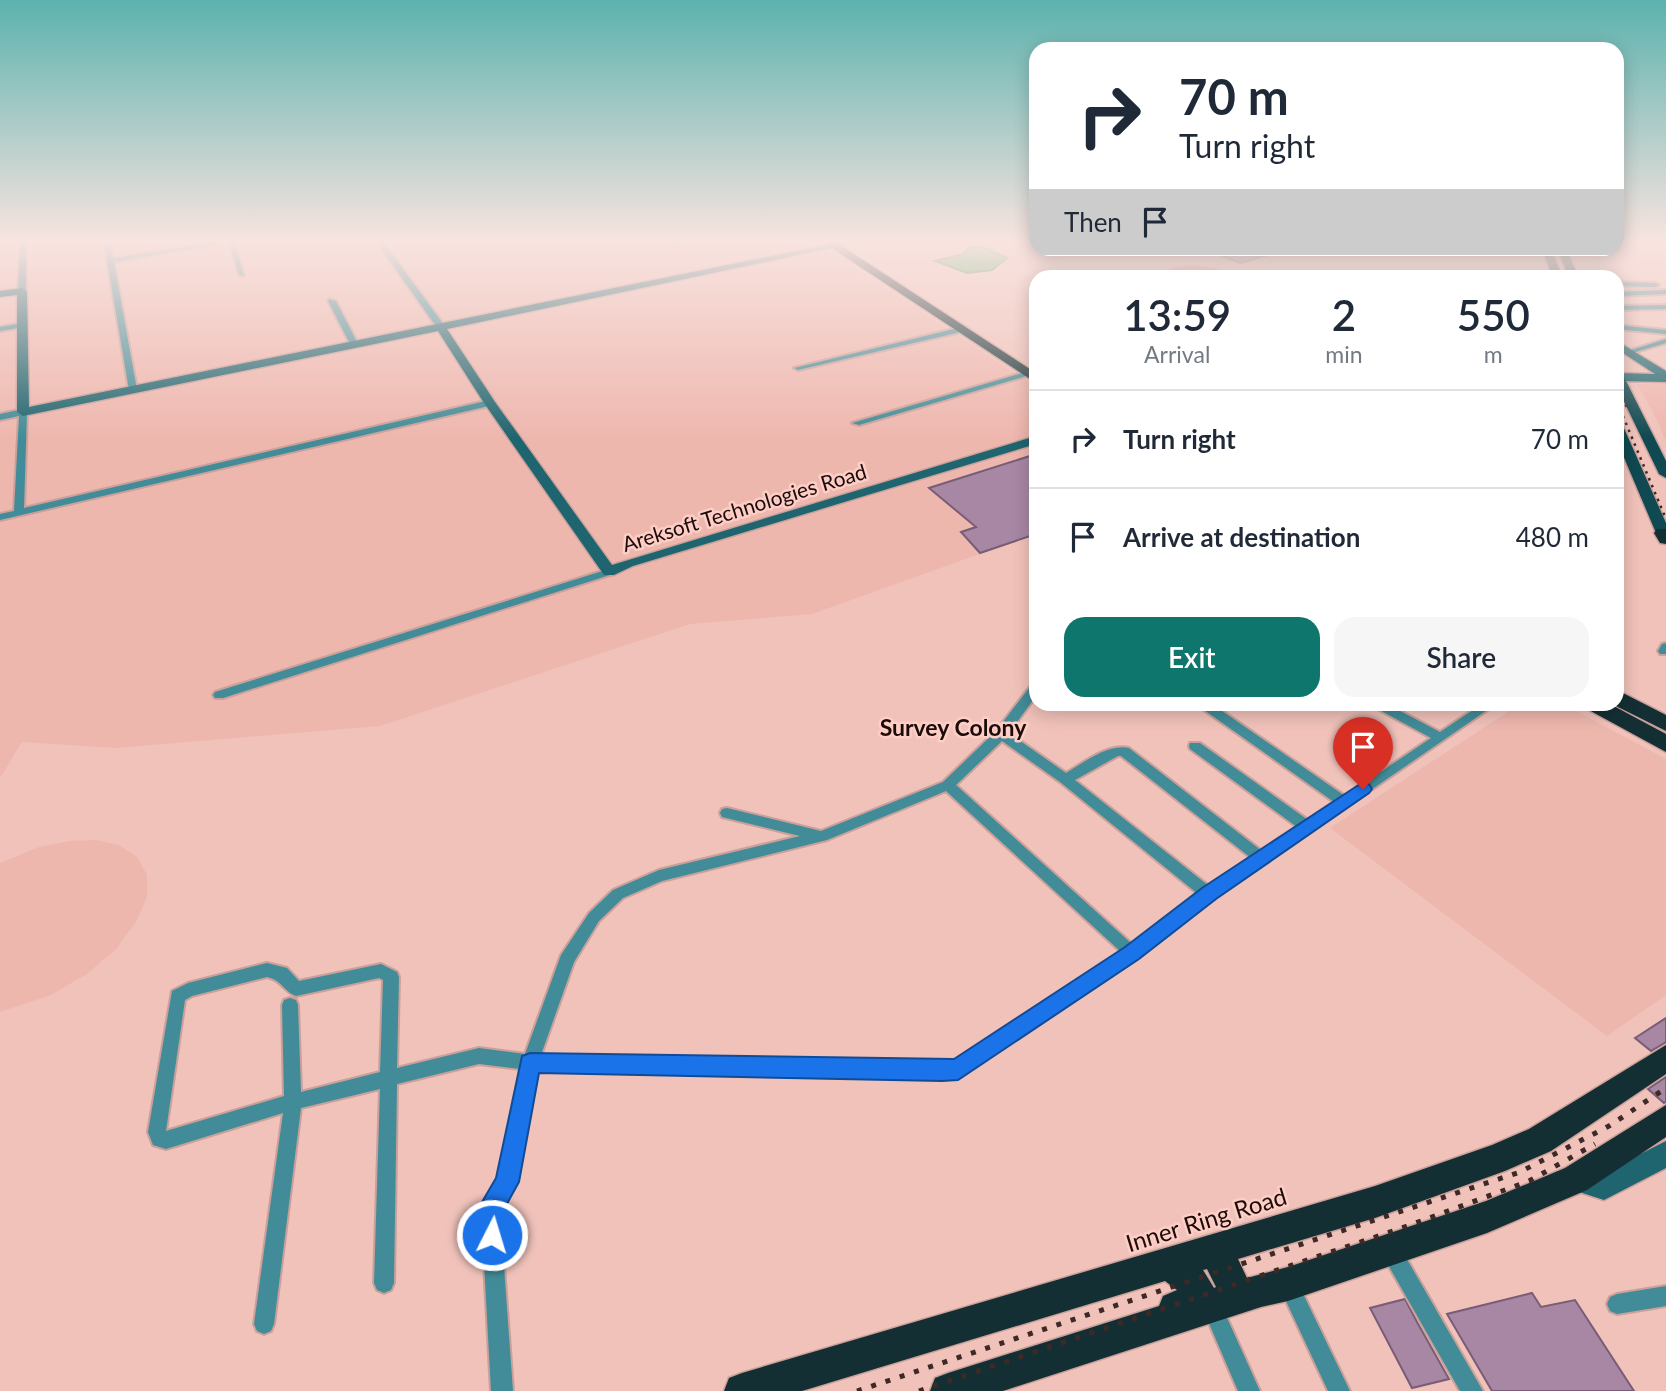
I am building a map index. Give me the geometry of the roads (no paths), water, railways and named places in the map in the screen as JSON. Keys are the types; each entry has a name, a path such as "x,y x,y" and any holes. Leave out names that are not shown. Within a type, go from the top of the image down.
{"highway":[{"path":"930,308 1029,372"},
{"path":"932,308 1029,372"},
{"path":"1624,701 1666,724"},
{"path":"1624,709 1666,732"},
{"path":"1607,711 1666,744"},
{"name":"Inner Ring Road","path":"742,1391 1375,1202 1494,1160 1540,1139 1666,1058"},
{"path":"948,1391 1288,1284 1487,1217 1576,1179 1666,1120"},
{"path":"1215,1249 1225,1302"},
{"path":"1161,1323 1165,1312 1195,1302 1198,1294 1193,1281 1167,1264"}],"main road":[{"path":"1624,389 1666,474"},
{"path":"1624,442 1665,535"}],"street":[{"path":"19,512 23,412 22,308"},
{"path":"119,308 132,390"},
{"path":"336,308 354,344"},
{"path":"219,695 609,572 490,403 427,308"},
{"path":"0,417 533,308"},
{"path":"0,329 22,325"},
{"path":"1624,328 1666,332"},
{"path":"798,368 962,329"},
{"path":"1629,352 1666,341"},
{"path":"1624,349 1666,377"},
{"path":"856,424 1029,376"},
{"path":"1624,377 1666,377"},
{"path":"0,516 490,403"},
{"name":"Areksoft Technologies Road","path":"609,572 1029,444"},
{"path":"502,1391 490,1209 507,1182 530,1063 567,960 594,917 618,894 659,876 822,836 948,785 1001,734 1029,696"},
{"path":"1214,711 1344,802"},
{"path":"1391,711 1440,737"},
{"path":"384,1283 390,1077 391,977 387,972 381,971 296,989 281,973 267,970 188,990 178,996 159,1119 159,1139 166,1140 293,1102 390,1077 479,1056 530,1063 942,1071 958,1069 1132,953 1209,894 1479,711"},
{"path":"1001,734 1065,779 1209,894"},
{"path":"1195,746 1307,827"},
{"path":"1065,779 1115,752 1124,751 1262,859"},
{"path":"948,785 1132,953"},
{"path":"727,813 822,836"},
{"path":"264,1324 293,1102 290,1004"},
{"path":"1576,1179 1604,1187 1666,1154"},
{"path":"1390,1249 1472,1391"},
{"path":"1288,1284 1339,1391"},
{"path":"1616,1304 1666,1296"},
{"path":"1225,1302 1249,1391"}],"railway":[{"path":"1624,401 1628,410"},
{"path":"1624,419 1666,519"},
{"path":"857,1391 1520,1172 1609,1126 1666,1088"},
{"path":"919,1391 1402,1228 1529,1181 1595,1144"}],"district":[{"name":"Survey Colony","path":"953,727"}]}
